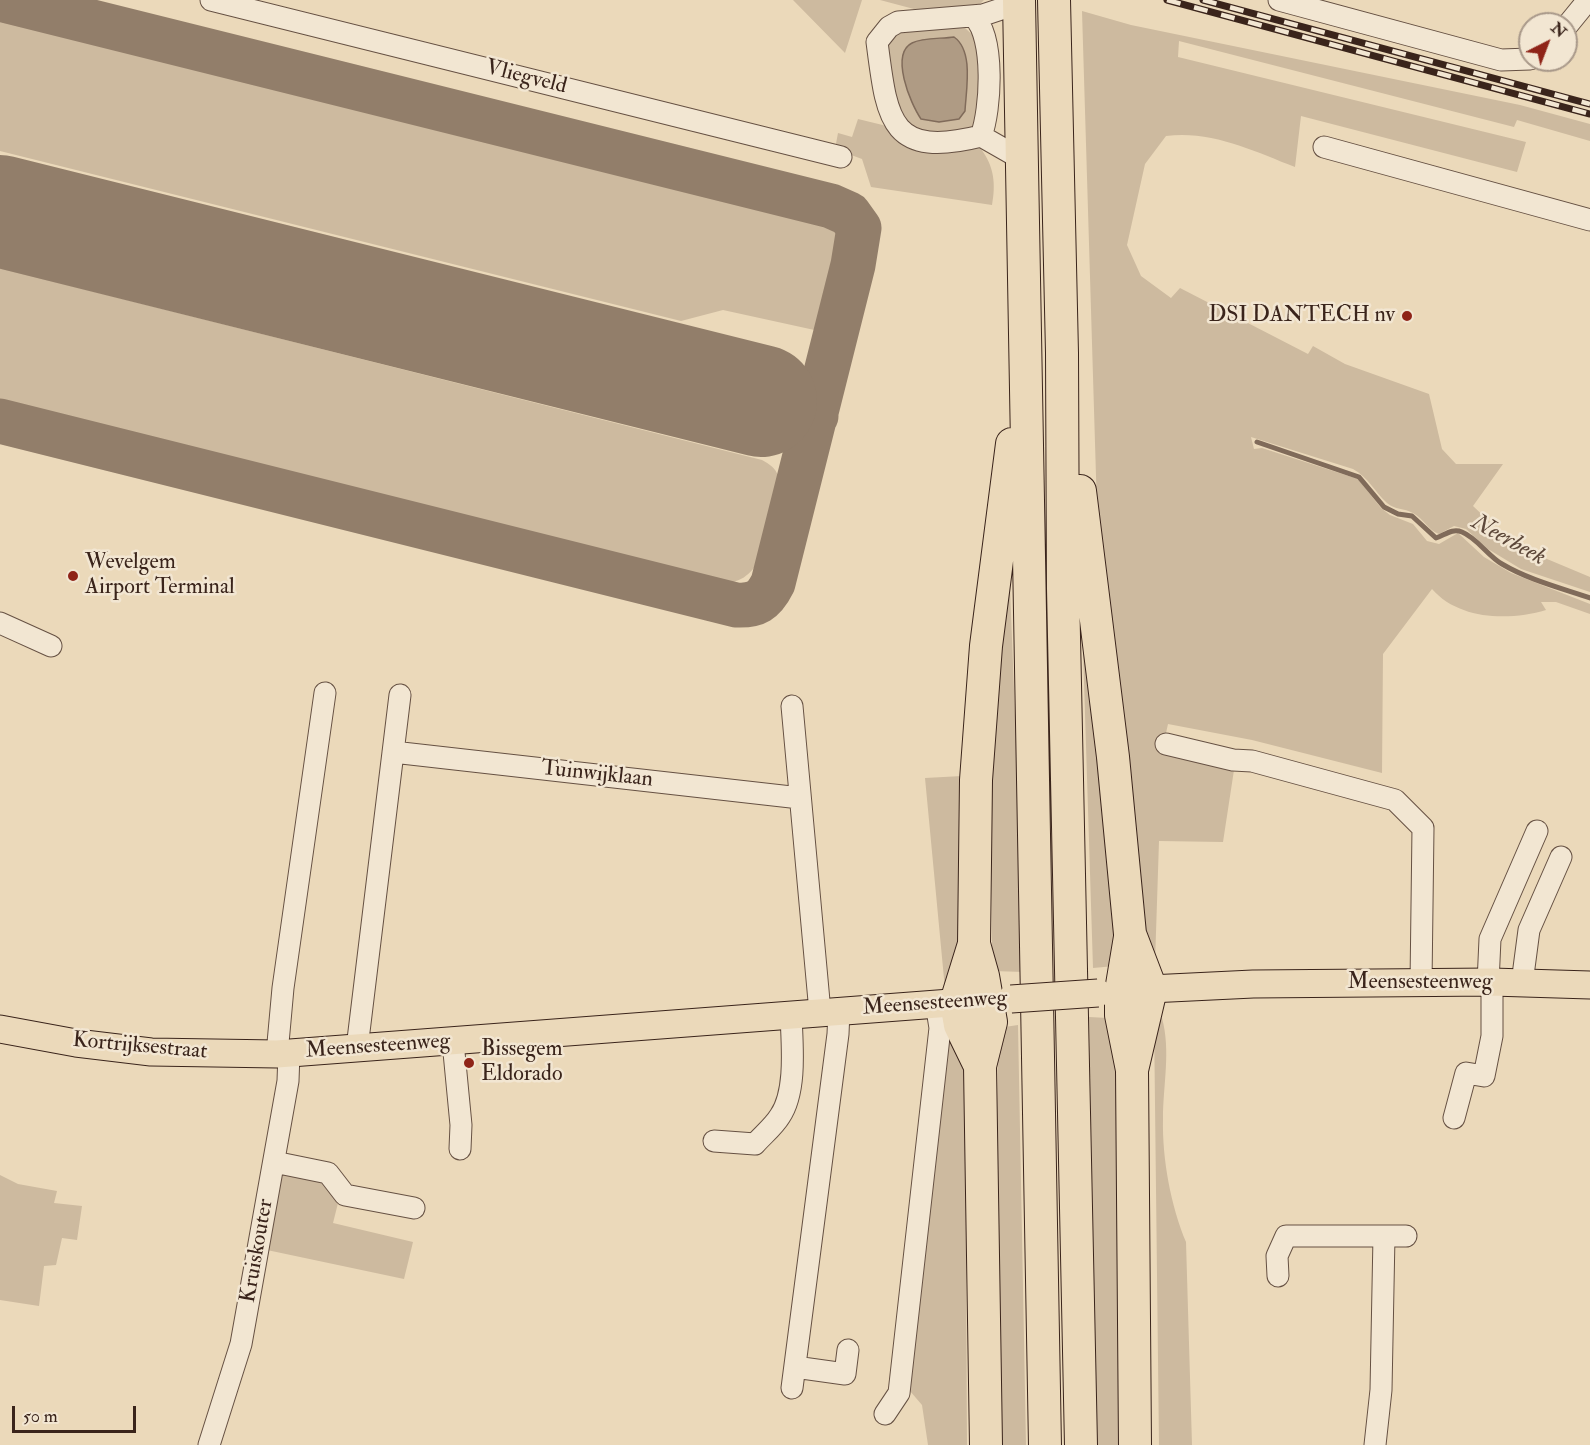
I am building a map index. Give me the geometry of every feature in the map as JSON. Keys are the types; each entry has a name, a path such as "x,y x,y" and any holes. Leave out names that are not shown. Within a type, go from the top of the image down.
{"highway":[{"path":"1054,0 1062,353 1063,601 1081,1445"},
{"path":"1019,2 1046,1445"},
{"path":"980,1066 960,1025 946,1003 974,944 976,780 986,646 1026,338"},
{"path":"1062,353 1113,757 1130,934 1123,991 1132,1070 1135,1445"},
{"path":"974,944 999,999 980,1066 986,1445"}],"main road":[{"name":"Meensesteenweg","path":"282,1054 999,999 1253,984 1490,982 1590,986"},
{"name":"Kortrijksestraat","path":"0,1029 76,1043 151,1052 282,1054"}],"street":[{"name":"Vliegveld","path":"211,0 841,157"},
{"path":"1280,0 1501,60 1518,59"},
{"path":"1578,12 1588,0"},
{"path":"1019,2 974,17 898,22 889,27 877,42 883,87 897,128 909,138 921,141 962,140 981,136 1023,160"},
{"path":"974,17 980,22 987,46 988,94 986,122 981,136"},
{"path":"1324,147 1590,220"},
{"path":"0,623 51,646"},
{"name":"Kruiskouter","path":"209,1445 241,1344 288,1082 282,1054 283,988 324,693"},
{"path":"357,1048 400,695"},
{"path":"792,706 800,798 829,1012 838,1034 793,1377 845,1374 848,1350"},
{"path":"1166,744 1233,760 1252,761 1395,801 1423,828 1421,983"},
{"name":"Tuinwijklaan","path":"393,752 800,798"},
{"path":"1454,1118 1466,1073 1484,1076 1492,1036 1490,939 1537,831"},
{"path":"1522,983 1529,930 1561,857"},
{"path":"885,1414 898,1393 940,1028 946,1003"},
{"path":"714,1141 755,1144 779,1118 785,1107 792,1069 791,1015"},
{"path":"453,1042 461,1125 460,1149"},
{"path":"274,1162 328,1173 345,1195 414,1208"},
{"path":"1278,1276 1277,1256 1286,1236 1406,1236"},
{"path":"1375,1445 1381,1390 1384,1236"}],"shaded area":[{"path":"793,0 862,0 845,53"},
{"path":"880,0 984,0 979,5 929,13"},
{"path":"1082,11 1131,25 1520,105 1590,124 1590,141 1517,120 1514,127 1179,41 1178,57 1526,142 1517,172 1301,116 1295,167 1216,139 1183,135 1166,136 1145,164 1127,245 1141,276 1171,298 1180,288 1308,354 1313,346 1345,364 1429,394 1442,449 1456,464 1503,464 1473,506 1491,523 1485,533 1590,577 1590,592 1521,569 1488,549 1466,529 1454,526 1439,534 1435,532 1413,513 1387,503 1353,469 1251,437 1254,449 1262,448 1358,479 1381,508 1390,515 1413,524 1427,541 1439,544 1458,533 1484,557 1511,573 1590,604 1590,614 1556,602 1541,602 1546,610 1532,614 1485,615 1456,607 1432,589 1383,654 1382,773 1252,740 1168,724 1162,751 1234,770 1223,842 1159,841 1155,963 1149,958 1097,509"},
{"path":"0,14 821,218 839,232 841,243 819,331 723,310 681,321 0,151"},
{"path":"963,26 979,41 980,112 972,130 927,136 903,125 885,52 888,43 897,33"},
{"path":"954,37 960,43 967,61 965,111 959,119 939,122 921,119 904,79 902,68 906,49 912,43 922,40"},
{"path":"858,119 981,149 989,162 993,175 992,205 871,187 862,159 835,149 838,133 852,137"},
{"path":"0,268 762,460 776,471 780,485 767,540 757,564 749,573 739,580 710,583 0,407"},
{"path":"1009,562 1025,972 992,971 992,730"},
{"path":"1081,587 1116,880 1115,966 1093,968"},
{"path":"962,776 958,972 945,989 925,778"},
{"path":"1089,1017 1108,1018 1115,1033 1125,1445 1097,1445"},
{"path":"1154,1018 1162,1018 1165,1030 1163,1134 1166,1166 1176,1213 1186,1242 1192,1445 1159,1445"},
{"path":"1018,1025 1026,1445 999,1445 995,1369 998,1028"},
{"path":"947,1032 965,1063 967,1445 928,1445 922,1405 904,1384"},
{"path":"281,1174 325,1183 338,1203 333,1223 413,1242 404,1279 267,1250"},
{"path":"0,1175 18,1184 57,1191 54,1203 82,1206 77,1240 62,1238 56,1265 44,1266 39,1306 0,1300"}],"waterway":[{"name":"Neerbeek","path":"1257,442 1359,477 1384,507 1398,514 1412,516 1436,538 1452,531 1462,532 1473,538 1497,561 1512,570 1590,598"}],"taxiway":[{"path":"0,421 736,605 749,605 763,598 773,583 853,265 859,228 849,214 831,206 4,0"},
{"path":"761,401 816,416"}],"runway":[{"path":"0,211 761,401"}],"railway":[{"path":"1167,0 1590,114"},
{"path":"1203,0 1590,104"}],"place":[{"name":"DSI DANTECH nv","path":"1407,316"},
{"name":"Wevelgem Airport Terminal","path":"73,576"},
{"name":"Bissegem Eldorado","path":"469,1063"}]}
